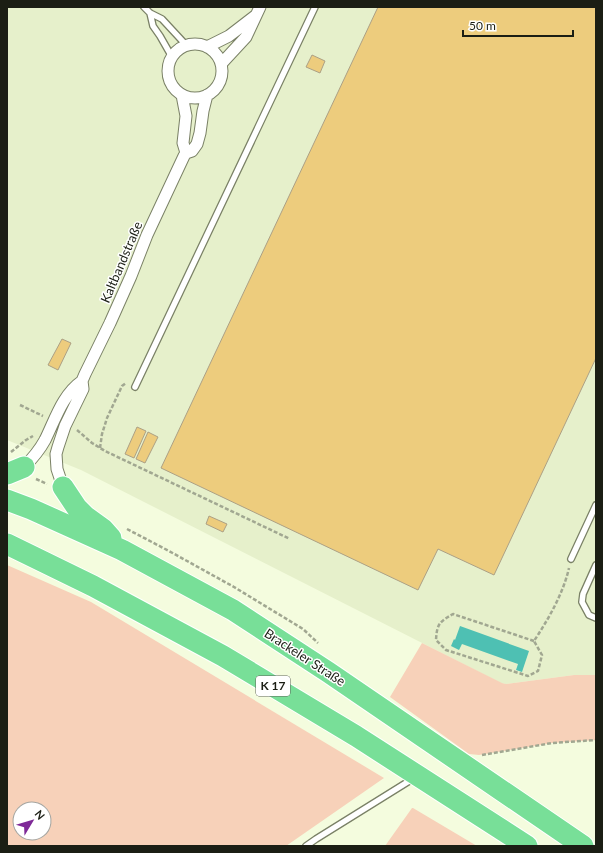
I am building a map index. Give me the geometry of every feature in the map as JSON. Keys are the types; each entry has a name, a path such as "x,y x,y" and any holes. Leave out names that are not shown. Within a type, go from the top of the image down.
{"highway":[{"path":"58,487 85,516 103,529 122,550"},
{"name":"Brackeler Straße","path":"7,500 31,509 122,550 233,610 328,672 584,846"},
{"name":"K 17","path":"7,544 93,586 223,656 356,736 527,846"}],"street":[{"path":"206,47 229,36 258,11"},
{"path":"220,64 246,37 258,11"},
{"path":"199,45 206,47 218,58 221,74 219,82 214,90 199,98 190,98 182,95 175,90 170,83 168,66 172,57 177,51 187,46 199,45"},
{"path":"182,95 186,116 183,143 186,153"},
{"name":"Kaltbandstraße","path":"82,381 132,276 147,235 186,153 192,151 197,144 207,95"},
{"path":"21,473 36,455 45,440 54,418 62,404 76,385 82,381 83,389 65,426 56,454 58,487"}],"lane":[{"path":"144,7 162,19 187,46"},
{"path":"135,386 315,7"},
{"path":"150,12 153,26 172,57"},
{"path":"571,559 596,505"},
{"path":"596,565 583,594 582,602 589,615 596,618"},
{"path":"306,846 418,776"}],"path":[{"path":"100,448 102,434 122,386 141,375"},
{"path":"20,405 47,418"},
{"path":"75,428 100,448 290,539"},
{"path":"21,473 58,487"},
{"path":"122,527 234,586 303,629 319,644"},
{"path":"534,641 547,620 566,582 571,559"},
{"path":"453,614 534,641 542,654 538,671 528,676 446,650 436,640 437,628 444,619 453,614"},
{"path":"479,756 552,743 596,740"}],"shaded area":[{"path":"7,7 596,7 596,675 574,675 506,684 501,683 81,470 7,440"},
{"path":"7,565 91,602 384,778 286,846 7,846"},
{"path":"422,643 506,684 574,675 596,675 596,740 552,743 479,755 469,754 390,697"},
{"path":"413,808 477,846 385,846"}],"water":[{"path":"460,626 529,651 522,672 516,670 518,664 462,644 459,650 451,646"}],"building":[{"path":"378,7 596,7 596,358 494,575 438,549 418,590 161,468"},
{"path":"312,55 325,61 320,73 306,67"},
{"path":"62,339 71,343 58,370 48,365"},
{"path":"137,427 146,431 134,458 125,454"},
{"path":"148,432 158,437 145,463 136,459"},
{"path":"209,516 227,524 223,532 206,524"}]}
